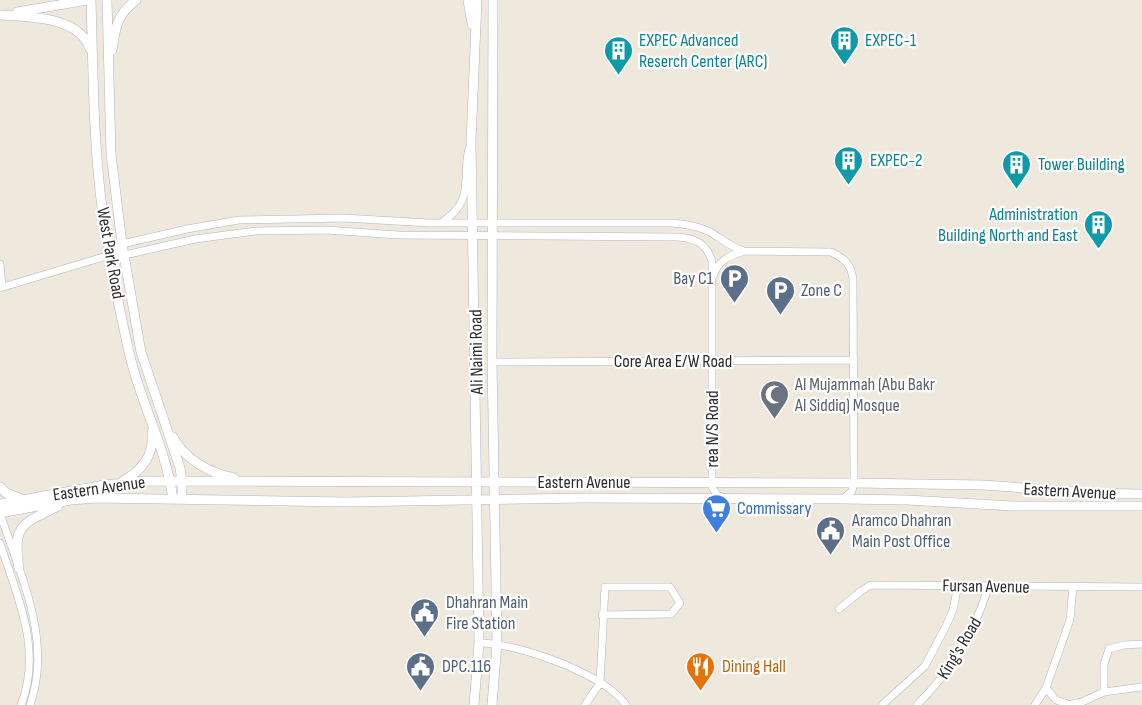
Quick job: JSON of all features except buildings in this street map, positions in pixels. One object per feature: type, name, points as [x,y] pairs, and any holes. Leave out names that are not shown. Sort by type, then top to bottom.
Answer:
[{"type":"main road","points":[[0,15],[90,0]]},
{"type":"main road","name":"West Park Road","points":[[90,0],[97,158],[102,209],[110,255],[129,352],[177,499]]},
{"type":"main road","name":"West Park Road","points":[[107,0],[113,179],[122,244],[141,352],[182,481],[177,499]]},
{"type":"main road","points":[[108,70],[116,23],[121,14],[136,0]]},
{"type":"main road","points":[[468,0],[476,52]]},
{"type":"main road","name":"Ali Naimi Road","points":[[474,705],[479,643],[471,141],[477,0]]},
{"type":"main road","name":"Ali Naimi Road","points":[[492,705],[497,643],[492,362],[494,1]]},
{"type":"main road","points":[[0,15],[54,20],[84,38],[93,59]]},
{"type":"main road","points":[[164,419],[177,445],[194,461],[230,477],[255,482]]},
{"type":"main road","points":[[119,483],[141,469],[150,453],[153,441],[151,421]]},
{"type":"main road","name":"Eastern Avenue","points":[[0,504],[119,483],[170,481],[854,483],[984,485],[1089,494],[1142,494]]},
{"type":"main road","name":"Eastern Avenue","points":[[0,487],[11,496],[28,498]]},
{"type":"main road","name":"Eastern Avenue","points":[[0,513],[71,500],[97,498],[339,502],[724,498],[907,500],[1013,506],[1142,506]]},
{"type":"main road","name":"Eastern Avenue","points":[[18,568],[16,549],[19,530],[30,520],[71,500]]},
{"type":"street","points":[[441,223],[458,208],[465,193],[465,161],[471,141]]},
{"type":"street","points":[[0,264],[1,288],[110,255],[122,244],[188,229],[239,220],[344,218],[441,223],[686,224],[711,233],[733,248],[744,251],[831,252],[844,259],[851,270],[853,279],[854,483],[852,491],[843,499]]},
{"type":"street","name":"rea N/S Road","points":[[110,255],[125,255],[195,239],[256,231],[327,230],[398,235],[694,239],[709,252],[712,261],[712,483],[714,492],[724,498]]},
{"type":"street","points":[[711,282],[725,258],[744,251]]},
{"type":"street","name":"Core Area E/W Road","points":[[492,362],[854,360]]},
{"type":"street","points":[[0,513],[38,639],[38,672],[30,705]]},
{"type":"street","points":[[0,543],[30,638],[30,671],[21,705]]},
{"type":"street","name":"Fursan Avenue","points":[[839,609],[871,585],[1142,587]]},
{"type":"street","name":"King's Road","points":[[882,705],[925,666],[953,610],[958,585]]},
{"type":"street","name":"King's Road","points":[[917,705],[942,680],[961,652],[980,616],[989,585]]},
{"type":"street","points":[[1035,705],[1046,688],[1070,620],[1073,586]]},
{"type":"street","points":[[585,705],[600,683],[602,615],[605,587],[670,587],[680,603],[671,614],[602,615]]},
{"type":"street","points":[[479,643],[497,643],[591,676],[621,697],[626,705]]},
{"type":"street","points":[[1104,692],[1104,664],[1109,649],[1142,644]]},
{"type":"street","points":[[1046,688],[1056,700],[1067,705],[1082,702],[1104,692],[1142,687]]},
{"type":"place","name":"EXPEC-1","points":[[844,66]]},
{"type":"place","name":"EXPEC Advanced Reserch Center (ARC)","points":[[618,76]]},
{"type":"place","name":"EXPEC-2","points":[[849,186]]},
{"type":"place","name":"Tower Building","points":[[1017,190]]},
{"type":"place","name":"Administration Building North and East","points":[[1099,250]]},
{"type":"place","name":"Bay C1","points":[[734,304]]},
{"type":"place","name":"Zone C","points":[[780,316]]},
{"type":"place","name":"Al Mujammah (Abu Bakr Al Siddiq) Mosque","points":[[774,420]]},
{"type":"place","name":"Commissary","points":[[716,534]]},
{"type":"place","name":"Aramco Dhahran Main Post Office","points":[[831,556]]},
{"type":"place","name":"Dhahran Main Fire Station","points":[[425,638]]},
{"type":"place","name":"DPC.116","points":[[421,692]]},
{"type":"place","name":"Dining Hall","points":[[701,692]]}]
